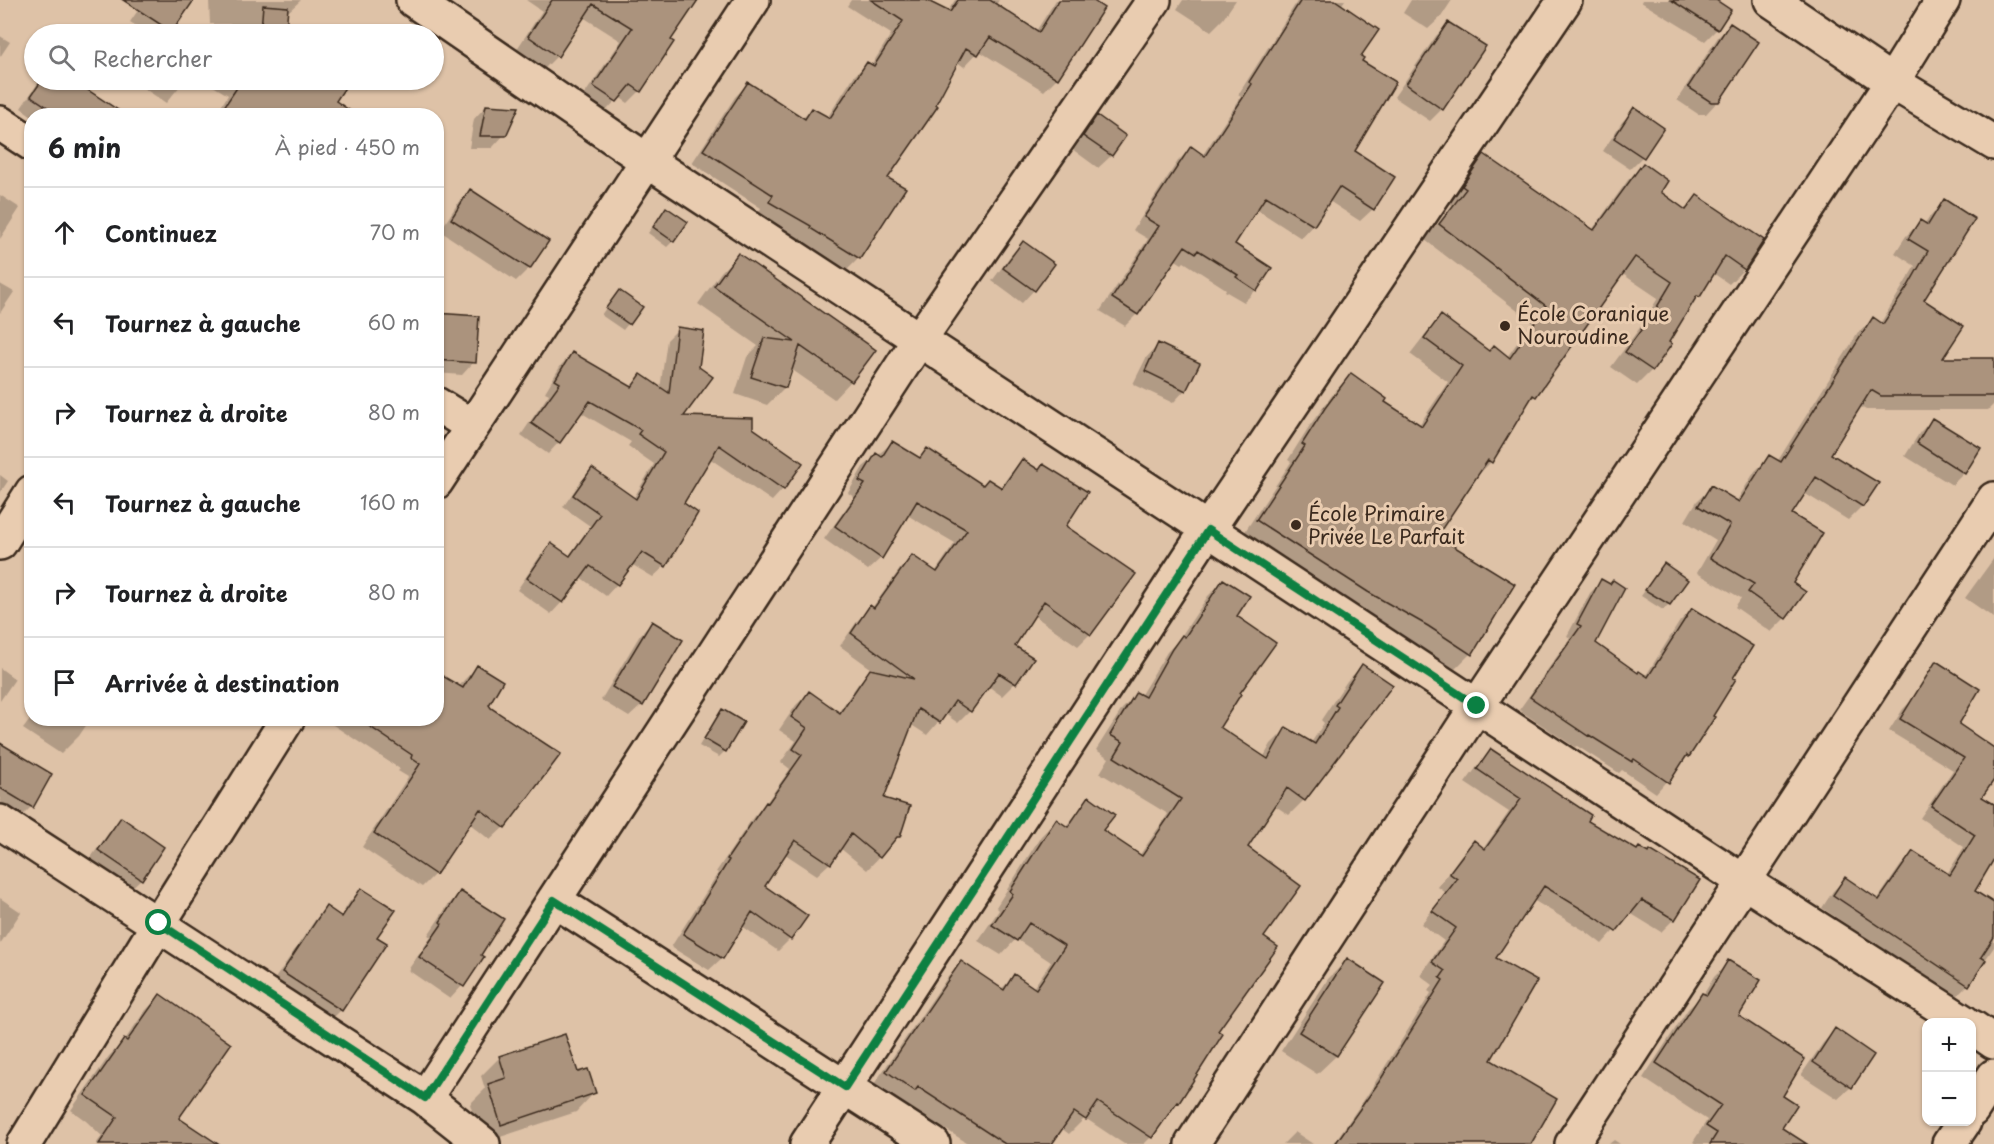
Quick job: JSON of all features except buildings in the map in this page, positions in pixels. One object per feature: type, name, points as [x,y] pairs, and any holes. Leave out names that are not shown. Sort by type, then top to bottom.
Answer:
[{"type":"street","points":[[413,0],[646,160],[1743,881],[1956,1018]]},
{"type":"street","points":[[444,470],[753,0]]},
{"type":"street","points":[[425,1098],[919,340],[1154,0]]},
{"type":"street","points":[[807,1144],[1208,530],[1565,0]]},
{"type":"street","points":[[1771,0],[1892,82],[1994,143]]},
{"type":"street","points":[[1192,1144],[1477,706],[1892,82],[1942,0]]},
{"type":"street","points":[[0,123],[24,139]]},
{"type":"street","points":[[444,409],[472,426]]},
{"type":"street","points":[[1572,1144],[1994,499]]},
{"type":"street","points":[[0,543],[24,505]]},
{"type":"street","points":[[24,1144],[283,726]]},
{"type":"street","points":[[0,822],[159,923],[425,1098],[483,1144]]},
{"type":"street","points":[[554,900],[933,1144]]},
{"type":"street","points":[[1976,1030],[1994,1042]]},
{"type":"street","points":[[1976,1103],[1994,1076]]},
{"type":"street","points":[[1949,1144],[1961,1126]]},
{"type":"place","name":"École Coranique Nouroudine","points":[[1505,326]]},
{"type":"place","name":"École Primaire Privée Le Parfait","points":[[1296,525]]},
{"type":"route","points":[[159,923],[425,1098],[554,900],[845,1087],[1208,530],[1477,706]]}]
